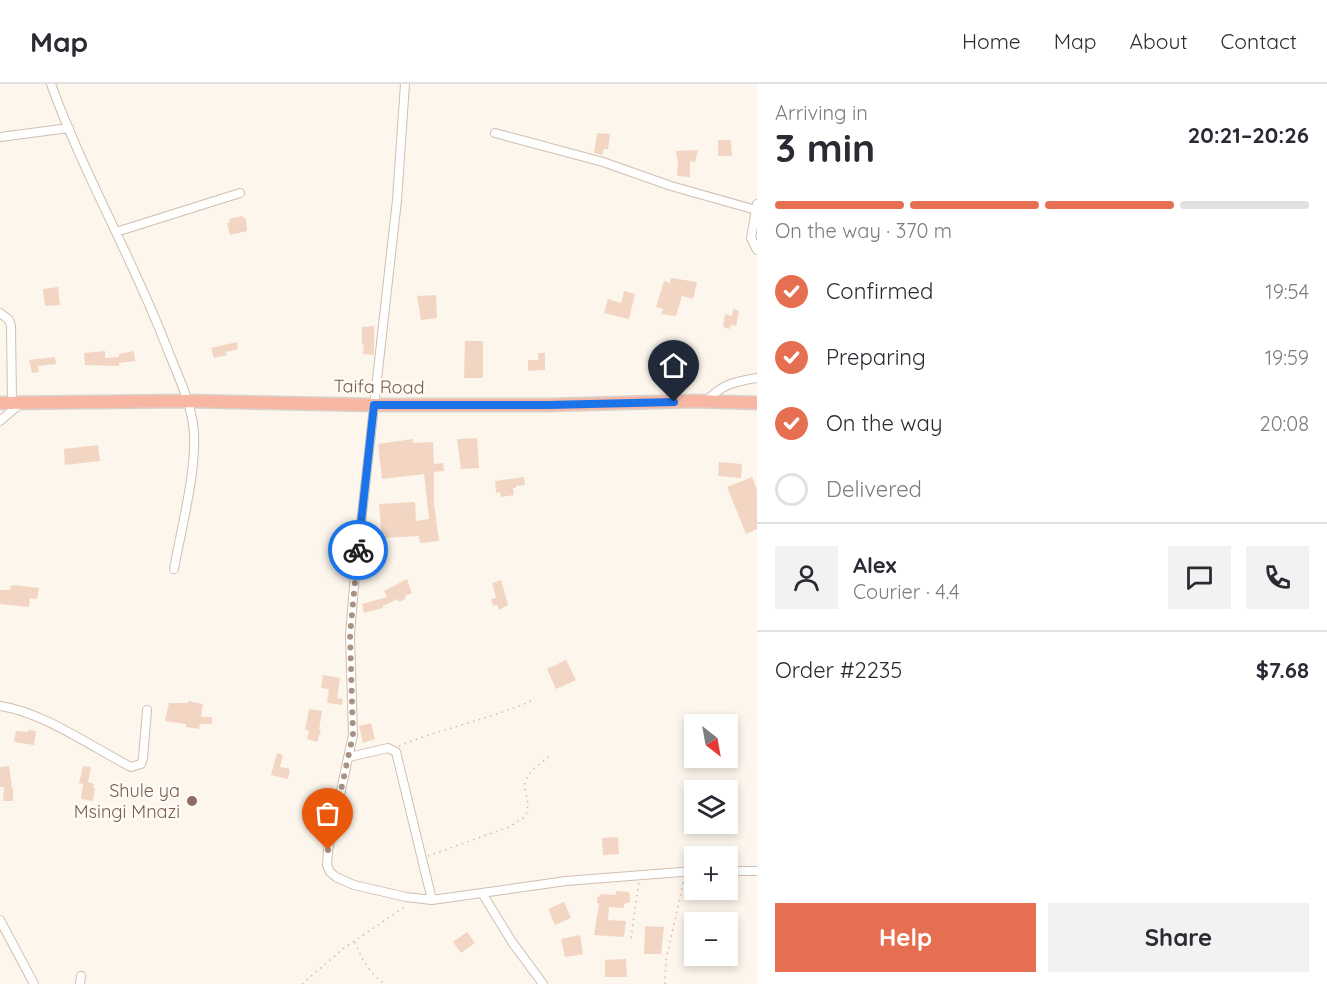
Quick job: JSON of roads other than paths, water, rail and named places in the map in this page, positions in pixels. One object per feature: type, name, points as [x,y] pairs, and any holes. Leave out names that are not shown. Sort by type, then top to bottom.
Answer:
[{"type":"highway","name":"Taifa Road","points":[[11,403],[187,400],[374,405],[548,405],[706,401],[757,403]]},
{"type":"street","points":[[51,84],[151,306],[187,400],[193,424],[195,447],[174,569]]},
{"type":"street","points":[[405,84],[397,200],[350,635],[353,735],[328,850],[327,865],[336,877],[354,885],[432,900],[566,881],[684,872]]},
{"type":"street","points":[[0,137],[69,128]]},
{"type":"street","points":[[495,133],[603,162],[670,186],[757,207],[752,238],[757,250]]},
{"type":"street","points":[[116,232],[240,193]]},
{"type":"street","points":[[0,313],[9,320],[11,326],[11,403],[0,421]]},
{"type":"street","points":[[706,401],[726,384],[757,378]]},
{"type":"street","points":[[0,706],[36,716],[131,767],[141,764],[143,758],[147,710]]},
{"type":"street","points":[[349,757],[388,748],[393,749],[398,758],[432,900]]},
{"type":"street","points":[[738,871],[757,871]]},
{"type":"street","points":[[482,893],[512,942],[543,984]]},
{"type":"street","points":[[0,920],[34,984]]},
{"type":"place","name":"Shule ya Msingi Mnazi","points":[[192,801]]}]
